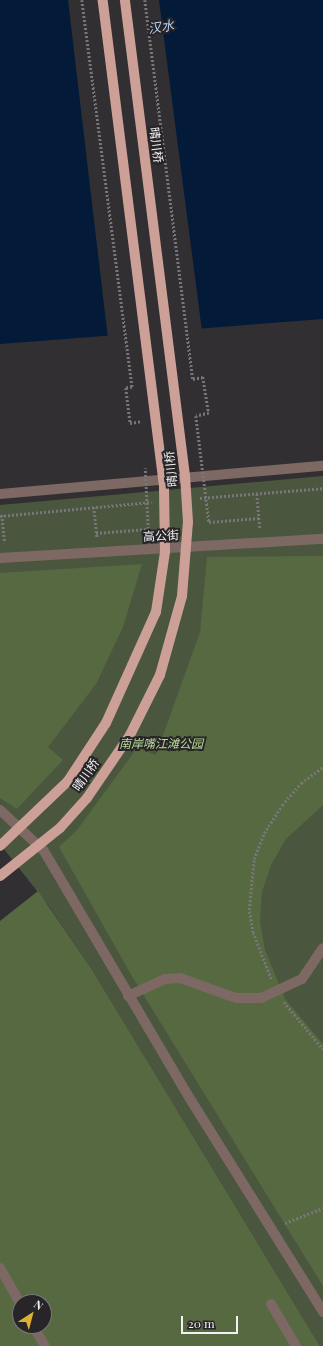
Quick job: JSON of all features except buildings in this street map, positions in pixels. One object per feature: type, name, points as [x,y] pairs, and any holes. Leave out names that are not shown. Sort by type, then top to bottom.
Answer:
[{"type":"main road","name":"晴川桥","points":[[0,846],[68,781],[106,723],[156,612],[165,552],[164,486],[103,0]]},
{"type":"main road","name":"晴川桥","points":[[0,876],[60,828],[87,798],[130,735],[160,675],[182,596],[188,522],[185,476],[125,0]]},
{"type":"street","points":[[0,494],[323,466]]},
{"type":"street","name":"高公街","points":[[3,554],[323,539]]},
{"type":"street","points":[[0,810],[44,851],[128,996],[271,1231],[323,1312]]},
{"type":"street","points":[[128,996],[165,979],[180,978],[243,999],[278,992],[302,979],[323,948]]},
{"type":"street","points":[[0,1268],[14,1294]]},
{"type":"street","points":[[271,1304],[296,1346]]},
{"type":"street","points":[[38,1334],[45,1346]]},
{"type":"path","points":[[82,0],[132,387],[126,388],[128,409],[130,423],[143,421],[143,428]]},
{"type":"path","name":"晴川桥","points":[[146,0],[194,379],[203,377],[209,414],[196,416],[209,522],[259,518],[257,494]]},
{"type":"path","points":[[94,507],[96,533],[148,529],[145,459]]},
{"type":"path","points":[[2,516],[3,554]]},
{"type":"path","points":[[323,768],[301,783],[272,818],[258,846],[250,878],[253,933],[278,992],[323,1049]]},
{"type":"path","points":[[271,1231],[323,1208]]},
{"type":"green space","name":"南岸嘴江滩公园","points":[[323,476],[323,1346],[320,1346],[91,968],[48,905],[0,844],[0,505]]},
{"type":"green space","points":[[323,556],[323,805],[286,839],[271,865],[262,892],[260,922],[265,950],[285,999],[323,1044],[323,1286],[133,978],[59,847],[77,830],[137,748],[156,755],[200,632],[207,557]]},
{"type":"green space","points":[[142,564],[123,627],[96,684],[48,747],[63,760],[17,809],[0,798],[0,573]]},
{"type":"green space","points":[[38,891],[91,968],[320,1346],[0,1346],[0,921]]},
{"type":"water","name":"汉水","points":[[0,0],[323,0],[323,319],[0,344]]},
{"type":"pier","points":[[68,0],[159,0],[202,331],[108,339]]}]
